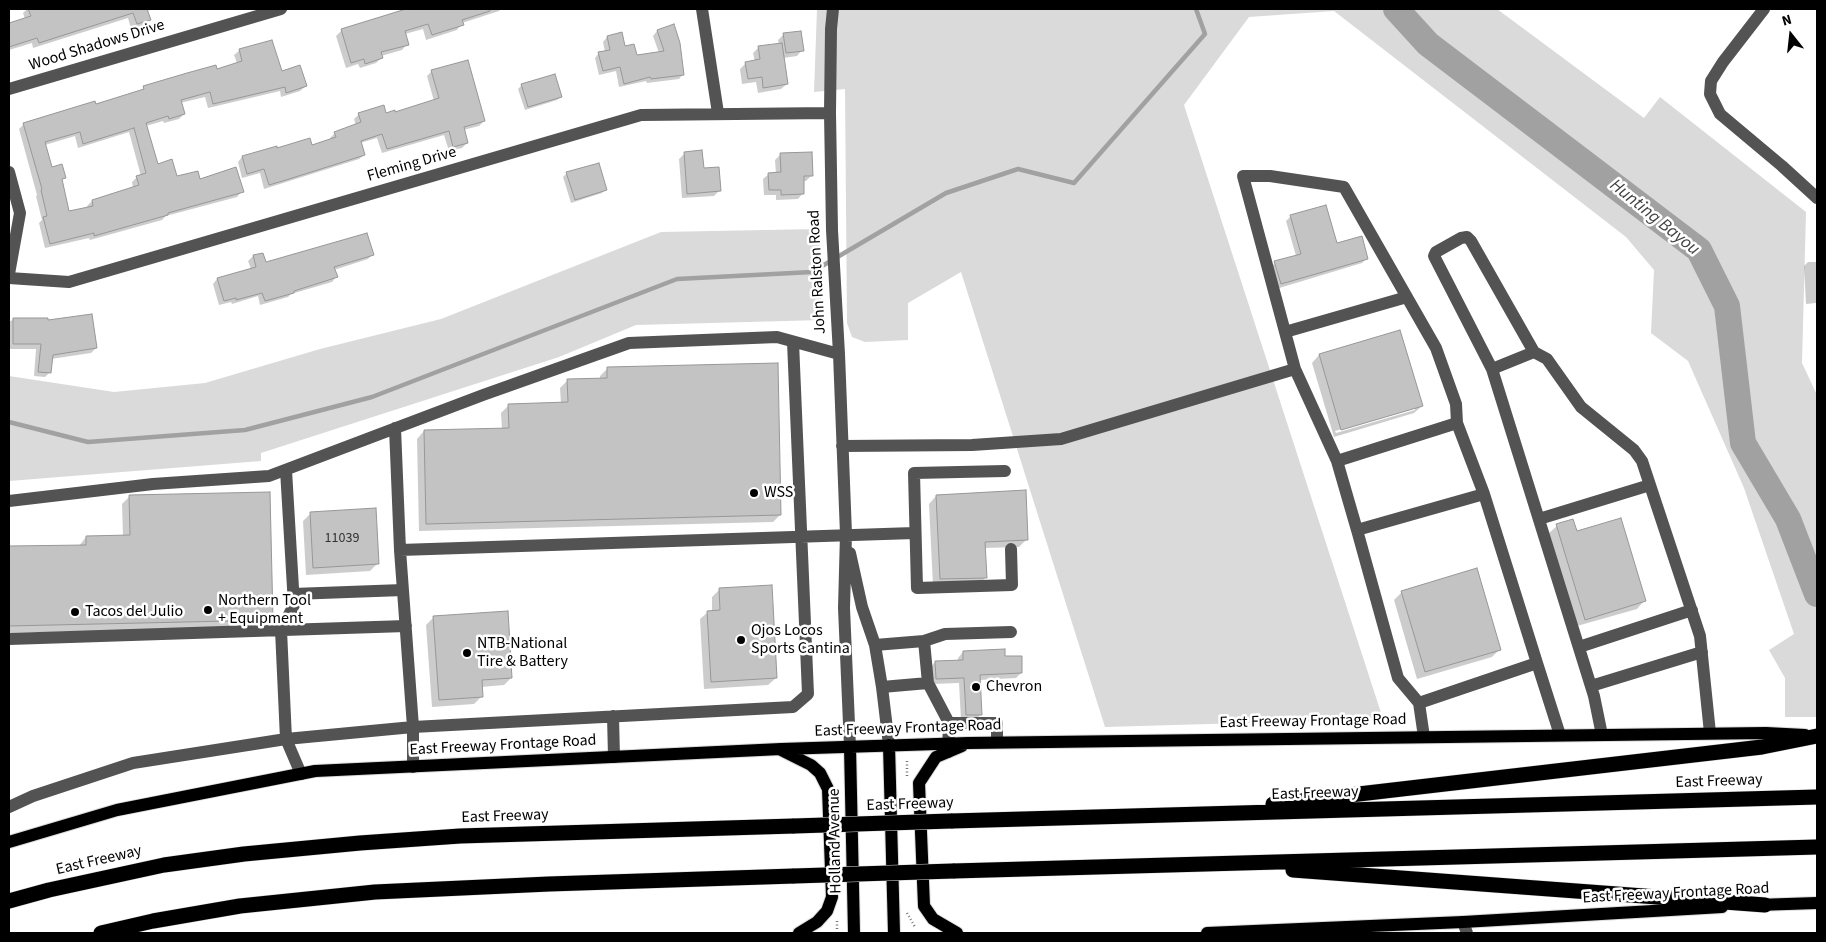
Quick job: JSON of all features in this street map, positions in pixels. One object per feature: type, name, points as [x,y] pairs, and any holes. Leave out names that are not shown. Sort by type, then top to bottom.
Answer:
[{"type":"highway","points":[[1172,816],[1762,747],[1817,736]]},
{"type":"highway","name":"East Freeway","points":[[9,902],[49,890],[164,865],[244,854],[460,836],[1817,797]]},
{"type":"highway","points":[[100,933],[153,921],[240,906],[375,892],[511,885],[953,870],[1817,847]]},
{"type":"highway","points":[[1211,864],[1765,905]]},
{"type":"main road","name":"East Freeway Frontage Road","points":[[9,841],[117,810],[315,771],[889,745],[948,748],[968,742],[1710,733],[1766,733],[1817,736]]},
{"type":"main road","name":"John Ralston Road","points":[[889,745],[894,933]]},
{"type":"main road","name":"Holland Avenue","points":[[850,747],[854,933]]},
{"type":"main road","points":[[948,748],[936,757],[919,783],[924,906],[934,920],[957,933]]},
{"type":"main road","points":[[781,749],[811,765],[820,773],[828,789],[832,897],[827,911],[817,922],[799,933]]},
{"type":"main road","name":"East Freeway Frontage Road","points":[[1207,933],[1465,928],[1765,905],[1817,903]]},
{"type":"street","name":"Wood Shadows Drive","points":[[9,90],[281,9]]},
{"type":"street","points":[[702,9],[718,113]]},
{"type":"street","name":"John Ralston Road","points":[[833,9],[830,113],[832,230],[846,534],[844,608],[850,747]]},
{"type":"street","points":[[1764,9],[1722,62],[1711,81],[1710,94],[1720,114],[1817,198]]},
{"type":"street","name":"Fleming Drive","points":[[9,278],[69,282],[641,115],[830,113]]},
{"type":"street","points":[[9,172],[20,213],[9,274]]},
{"type":"street","points":[[1424,737],[1419,703],[1398,678],[1337,461],[1295,369],[1243,176],[1270,176],[1344,187],[1436,348],[1456,404],[1457,423],[1484,494],[1560,735]]},
{"type":"street","points":[[1602,735],[1591,686],[1492,368],[1434,256],[1436,252],[1461,238],[1467,237],[1471,241],[1534,352],[1547,359],[1581,407],[1634,450],[1642,461],[1700,636],[1710,733]]},
{"type":"street","points":[[1285,332],[1407,297]]},
{"type":"street","points":[[9,501],[152,484],[269,476],[629,343],[776,337],[839,354]]},
{"type":"street","points":[[9,807],[33,796],[134,764],[286,738],[413,727],[792,707],[808,694],[793,342]]},
{"type":"street","points":[[1492,368],[1534,352]]},
{"type":"street","points":[[842,446],[972,445],[1061,439],[1295,369]]},
{"type":"street","points":[[1337,461],[1457,423]]},
{"type":"street","points":[[395,428],[400,550],[413,727],[412,767]]},
{"type":"street","points":[[286,470],[294,605],[281,630],[286,738],[301,774]]},
{"type":"street","points":[[1005,471],[914,473],[914,532],[917,588],[1012,585],[1011,549]]},
{"type":"street","points":[[1539,520],[1650,485]]},
{"type":"street","points":[[1357,530],[1484,494]]},
{"type":"street","points":[[400,550],[914,532]]},
{"type":"street","name":"John Ralston Road","points":[[846,534],[862,606],[875,645],[889,745]]},
{"type":"street","points":[[293,594],[403,590]]},
{"type":"street","points":[[1579,647],[1692,610]]},
{"type":"street","points":[[9,639],[406,626]]},
{"type":"street","points":[[875,645],[924,641],[945,634],[1011,632]]},
{"type":"street","points":[[924,641],[928,683],[949,723],[948,748]]},
{"type":"street","points":[[1591,686],[1702,652]]},
{"type":"street","points":[[1419,703],[1537,663]]},
{"type":"street","points":[[882,687],[928,683]]},
{"type":"street","points":[[613,716],[614,757]]},
{"type":"street","points":[[949,723],[997,723],[997,742]]},
{"type":"shaded area","points":[[817,9],[1497,9],[1644,118],[1660,97],[1806,212],[1802,363],[1817,395],[1817,717],[1785,717],[1785,678],[1769,650],[1794,634],[1744,488],[1688,361],[1651,333],[1654,270],[1626,237],[1334,11],[1249,17],[1184,105],[1383,719],[1105,727],[961,272],[908,303],[908,340],[865,342],[852,337],[847,323],[845,89],[814,92]]},
{"type":"shaded area","points":[[819,229],[822,320],[636,325],[559,357],[261,453],[261,461],[9,481],[9,376],[114,392],[205,383],[320,349],[441,319],[661,232]]},
{"type":"building","points":[[28,9],[147,9],[151,20],[137,24],[133,13],[39,43],[37,38],[9,47],[9,23],[31,16]]},
{"type":"building","points":[[406,9],[489,9],[490,11],[462,20],[464,25],[432,35],[428,24],[405,31],[409,45],[381,52],[383,58],[365,64],[364,59],[351,63],[341,29]]},
{"type":"building","points":[[674,24],[680,43],[684,75],[651,79],[650,77],[624,84],[620,67],[603,71],[598,52],[610,50],[607,36],[622,32],[625,46],[634,44],[637,55],[664,51],[657,30]]},
{"type":"building","points":[[801,31],[804,51],[786,53],[783,33]]},
{"type":"building","points":[[272,40],[282,71],[300,65],[307,86],[286,93],[285,87],[213,104],[210,92],[181,100],[185,114],[169,119],[168,116],[146,123],[158,164],[172,159],[177,176],[198,171],[200,179],[236,167],[244,192],[94,236],[94,233],[50,244],[43,217],[47,216],[42,189],[23,123],[95,101],[96,104],[144,89],[143,86],[187,73],[216,65],[217,69],[242,61],[239,49]],"holes":[[[134,128],[146,173],[136,176],[139,185],[92,200],[93,206],[69,211],[62,179],[66,178],[62,164],[52,167],[45,142],[80,132],[83,144]]]},
{"type":"building","points":[[782,43],[788,84],[763,88],[762,77],[748,79],[745,62],[760,59],[758,46]]},
{"type":"building","points":[[468,60],[485,121],[464,127],[468,143],[453,147],[449,131],[387,149],[382,134],[361,141],[365,155],[286,180],[269,185],[264,169],[247,174],[242,156],[310,138],[312,145],[336,137],[334,132],[361,122],[358,113],[384,105],[386,113],[395,110],[395,112],[439,98],[431,70]]},
{"type":"building","points":[[555,74],[562,97],[528,107],[521,84]]},
{"type":"building","points":[[702,150],[704,168],[719,167],[721,191],[687,194],[684,152]]},
{"type":"building","points":[[812,152],[813,176],[804,176],[804,194],[781,195],[781,190],[769,190],[768,173],[781,172],[780,153]]},
{"type":"building","points":[[599,163],[607,190],[575,200],[566,172]]},
{"type":"building","points":[[1326,205],[1337,243],[1362,236],[1368,259],[1281,284],[1274,261],[1301,254],[1290,215]]},
{"type":"building","points":[[367,233],[374,255],[334,267],[338,277],[265,301],[262,293],[224,301],[217,278],[256,267],[253,255],[263,253],[266,262]]},
{"type":"building","points":[[92,314],[97,348],[53,355],[51,373],[38,372],[41,344],[13,344],[13,318],[48,318],[48,320]]},
{"type":"building","points":[[1400,330],[1423,406],[1341,430],[1319,354]]},
{"type":"building","points":[[778,363],[781,515],[426,524],[424,430],[509,428],[508,404],[568,402],[567,379],[607,378],[607,367]]},
{"type":"building","points":[[1026,490],[1028,540],[985,542],[987,578],[940,579],[936,495]]},
{"type":"building","points":[[270,492],[273,620],[9,626],[9,546],[86,545],[86,536],[130,535],[129,495]]},
{"type":"building","points":[[376,508],[379,564],[313,568],[310,512]]},
{"type":"building","points":[[1621,518],[1646,601],[1585,620],[1556,524],[1573,519],[1577,531]]},
{"type":"building","points":[[1477,568],[1501,650],[1425,672],[1401,591]]},
{"type":"building","points":[[772,585],[777,678],[711,682],[707,611],[720,610],[719,588]]},
{"type":"building","points":[[508,611],[512,678],[482,680],[483,697],[439,700],[433,616]]},
{"type":"building","points":[[1005,649],[1005,656],[1022,656],[1022,673],[980,675],[982,715],[966,715],[964,678],[936,679],[935,661],[963,660],[963,651]]},
{"type":"waterway","points":[[9,422],[88,442],[245,430],[372,397],[677,279],[812,272],[946,193],[1018,169],[1074,183],[1205,34],[1196,9]]},
{"type":"waterway","name":"Hunting Bayou","points":[[1396,9],[1428,44],[1699,250],[1727,306],[1743,443],[1788,519],[1817,594]]},
{"type":"place","name":"WSS","points":[[754,493]]},
{"type":"place","name":"Northern Tool + Equipment","points":[[208,610]]},
{"type":"place","name":"Tacos del Julio","points":[[75,612]]},
{"type":"place","name":"Ojos Locos Sports Cantina","points":[[741,640]]},
{"type":"place","name":"NTB-National Tire & Battery","points":[[467,653]]},
{"type":"place","name":"Chevron","points":[[976,687]]}]
